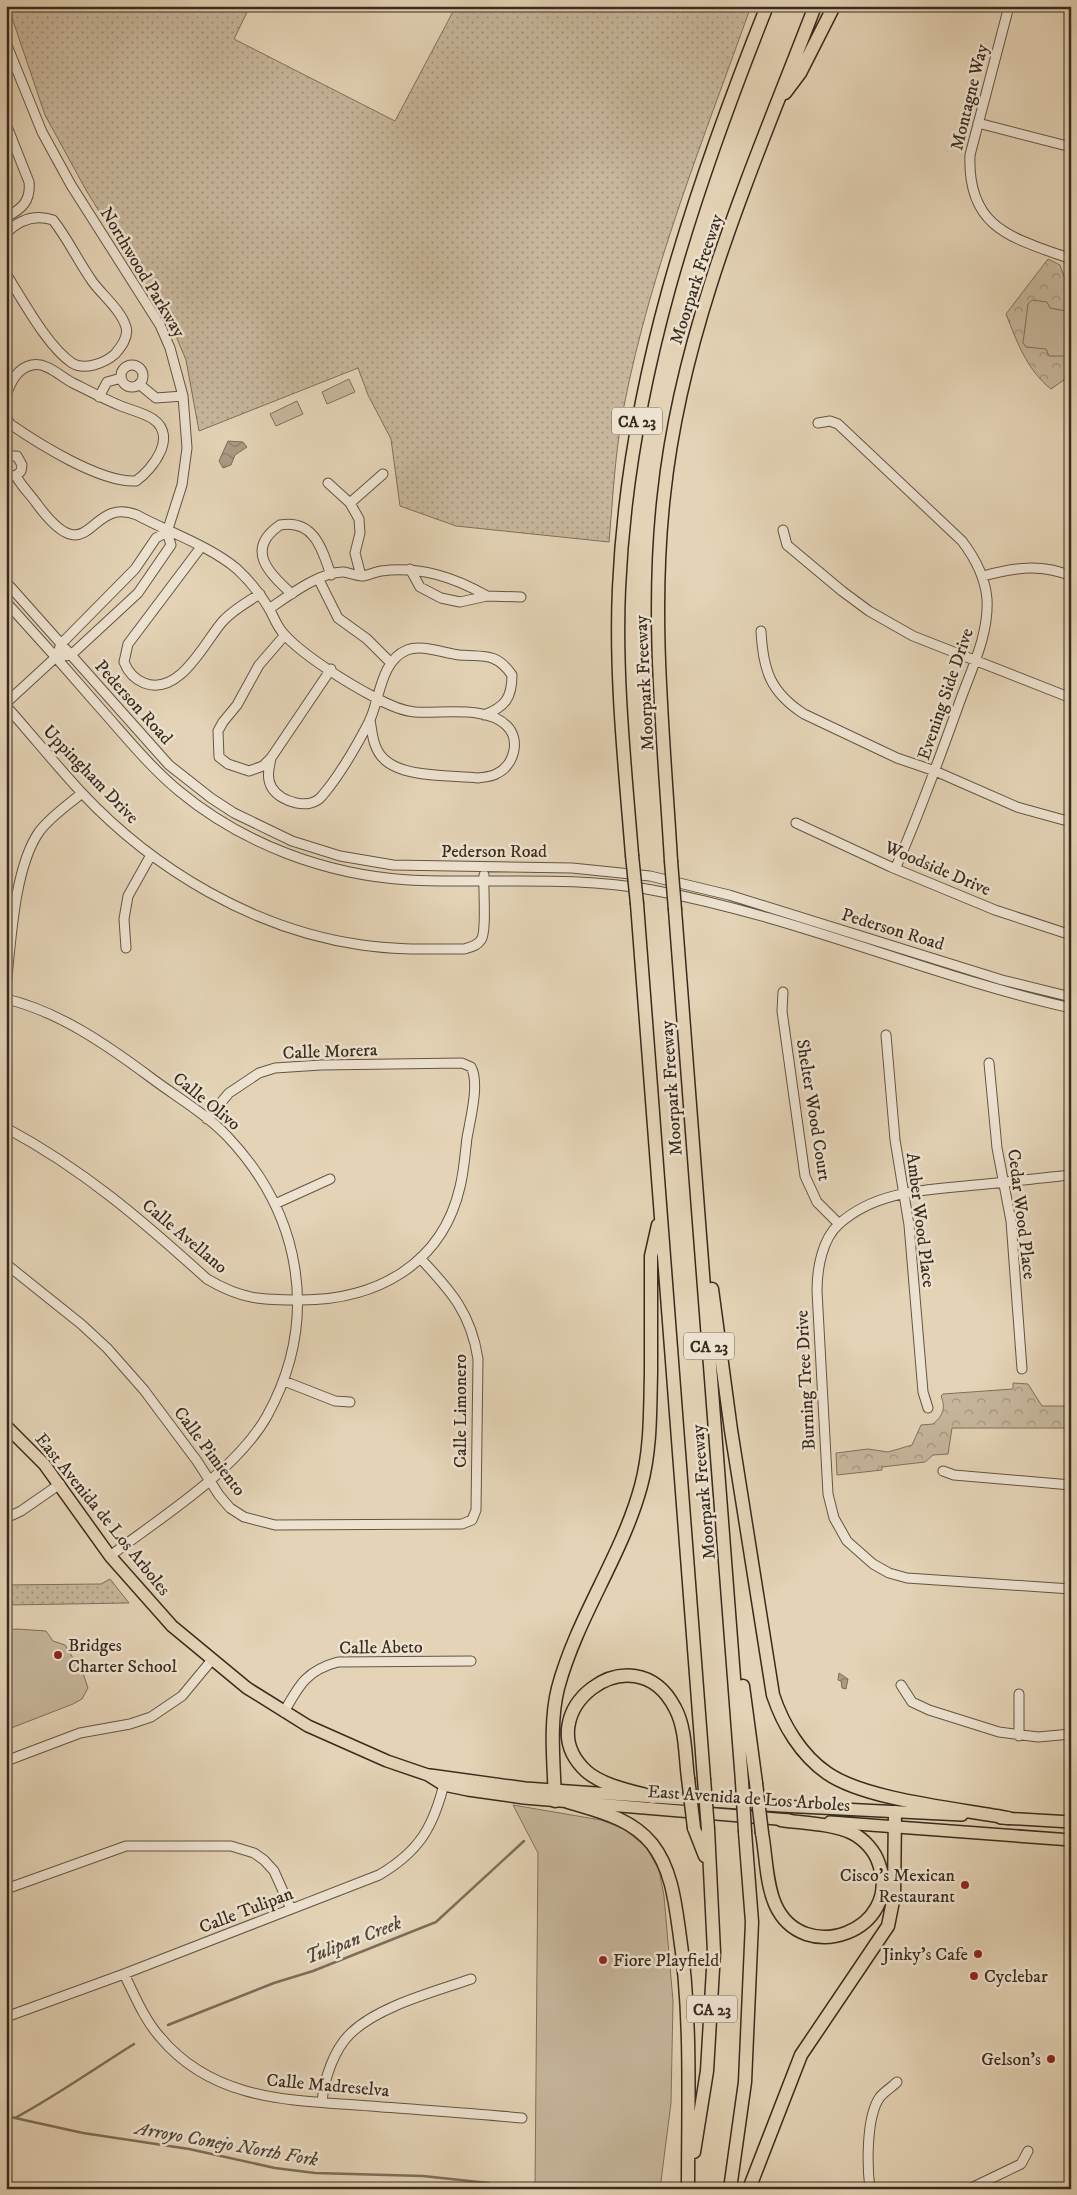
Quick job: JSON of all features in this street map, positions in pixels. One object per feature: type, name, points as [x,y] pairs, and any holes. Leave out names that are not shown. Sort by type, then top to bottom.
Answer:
[{"type":"highway","name":"Moorpark Freeway","points":[[688,2189],[707,2071],[714,1952],[708,1864],[708,1829],[632,854],[620,679],[619,589],[632,450],[650,358],[682,239],[702,178],[766,6]]},
{"type":"highway","name":"Moorpark Freeway","points":[[730,2189],[745,2082],[752,1922],[728,1581],[671,861],[657,639],[658,558],[672,433],[705,297],[815,6]]},
{"type":"highway","points":[[776,105],[800,73],[834,6]]},
{"type":"highway","points":[[694,1151],[733,1439],[772,1686],[778,1711],[797,1742],[813,1761],[828,1774],[882,1795],[1008,1818]]},
{"type":"highway","points":[[554,1796],[554,1722],[558,1689],[583,1623],[631,1521],[642,1484],[648,1451],[651,1256],[661,1208]]},
{"type":"highway","points":[[728,1581],[762,1833],[774,1901],[791,1924],[803,1933],[820,1937],[844,1935],[859,1927],[874,1912],[881,1897],[883,1878],[874,1854],[859,1837],[847,1831],[782,1820]]},
{"type":"highway","points":[[653,1797],[593,1776],[576,1758],[570,1736],[572,1715],[586,1692],[598,1683],[613,1677],[635,1677],[648,1681],[665,1692],[675,1707],[679,1720],[694,1828],[708,1864]]},
{"type":"highway","points":[[568,1802],[618,1817],[636,1829],[652,1843],[662,1860],[672,1888],[685,1969],[688,2050],[688,2189]]},
{"type":"highway","points":[[749,2189],[801,2055],[888,1926],[894,1896],[895,1812]]},
{"type":"main road","name":"East Avenida de Los Arboles","points":[[6,1426],[44,1464],[60,1484],[110,1556],[158,1611],[211,1661],[247,1688],[284,1712],[308,1726],[360,1750],[445,1780],[493,1784],[554,1796],[653,1797],[1071,1822]]},
{"type":"main road","name":"East Avenida de Los Arboles","points":[[554,1796],[568,1802],[782,1820],[895,1826],[1071,1840]]},
{"type":"street","name":"Montagne Way","points":[[1008,6],[970,155],[970,174],[974,194],[984,214],[996,228],[1012,238],[1071,259]]},
{"type":"street","name":"Northwood Parkway","points":[[6,43],[9,61],[33,113],[71,185],[160,325],[170,348],[183,396],[187,448],[182,486],[167,532],[171,545],[138,593],[71,655]]},
{"type":"street","points":[[978,123],[1071,147]]},
{"type":"street","points":[[6,124],[29,182],[30,191],[29,198],[22,207],[6,216]]},
{"type":"street","points":[[6,233],[27,219],[43,216],[53,220],[92,280],[121,317],[126,327],[127,335],[114,354],[95,365],[83,366],[73,364],[44,331],[6,274]]},
{"type":"street","points":[[114,354],[126,367]]},
{"type":"street","points":[[6,395],[17,374],[23,368],[34,364],[46,366],[99,397],[152,418],[161,429],[163,444],[158,459],[149,471],[136,481],[120,480],[60,455],[10,424],[6,417]]},
{"type":"street","points":[[135,366],[141,370],[143,377],[139,384],[133,387],[126,385],[121,378],[126,367],[135,366]]},
{"type":"street","points":[[99,397],[107,382],[121,378]]},
{"type":"street","points":[[139,384],[156,398],[183,396]]},
{"type":"street","name":"Evening Side Drive","points":[[818,423],[830,421],[838,424],[849,433],[962,541],[974,557],[982,576],[987,597],[987,617],[975,659],[935,771],[896,867]]},
{"type":"street","points":[[6,456],[13,455],[21,461],[21,471],[11,476],[46,516],[63,532],[79,534],[92,528],[112,512],[122,511],[137,515],[167,532],[221,557],[236,568],[260,594],[285,636],[302,651],[377,699],[414,712],[453,711],[484,715],[507,726],[512,733],[513,756],[505,768],[497,774],[478,778],[398,770],[382,758],[374,743],[370,719]]},
{"type":"street","points":[[350,504],[383,474]]},
{"type":"street","points":[[328,483],[350,504],[360,519],[360,533],[355,553],[361,576]]},
{"type":"street","points":[[292,594],[275,579],[263,559],[262,546],[266,536],[280,525],[300,525],[314,535],[331,574]]},
{"type":"street","points":[[783,530],[787,545],[869,611],[913,636],[1071,698]]},
{"type":"street","name":"Northwood Parkway","points":[[56,657],[61,644],[135,570],[156,538],[167,532]]},
{"type":"street","points":[[201,547],[128,644],[124,662],[134,677],[148,684],[156,685],[163,684],[179,675],[196,660],[225,619],[260,594]]},
{"type":"street","points":[[982,576],[1028,566],[1041,567],[1071,576]]},
{"type":"street","points":[[410,570],[420,587],[441,598],[460,602],[487,596],[521,597]]},
{"type":"street","points":[[269,609],[292,594],[331,574],[344,572],[361,576],[381,572],[410,570],[448,577],[487,596]]},
{"type":"street","points":[[319,580],[338,618],[367,639],[391,663]]},
{"type":"street","name":"Pederson Road","points":[[6,582],[169,765],[211,798],[256,825],[310,848],[368,862],[421,867],[596,869],[650,876],[729,895],[1002,980],[1071,997]]},
{"type":"street","name":"Pederson Road","points":[[6,602],[164,777],[204,809],[247,835],[289,854],[358,874],[410,880],[601,882],[708,901],[1004,992],[1071,1008]]},
{"type":"street","points":[[762,631],[763,658],[766,671],[775,688],[790,705],[804,714],[898,758],[935,771],[1017,806],[1071,822]]},
{"type":"street","points":[[285,636],[260,665],[237,705],[218,731],[219,756],[228,764],[249,771],[263,766],[271,758],[331,669]]},
{"type":"street","points":[[271,758],[269,778],[272,787],[280,797],[294,803],[310,803],[321,798],[360,740],[391,663],[398,655],[412,649],[486,656],[498,660],[512,675],[511,695],[498,709],[484,715]]},
{"type":"street","points":[[6,705],[56,657],[71,655]]},
{"type":"street","name":"Uppingham Drive","points":[[6,705],[82,793],[151,855],[194,883],[246,911],[318,936],[380,947],[464,949],[475,946],[482,939],[485,928],[484,867]]},
{"type":"street","points":[[6,987],[22,868],[29,848],[41,830],[82,793]]},
{"type":"street","name":"Woodside Drive","points":[[796,822],[995,910],[1071,935]]},
{"type":"street","points":[[126,948],[124,919],[128,896],[151,855]]},
{"type":"street","name":"Shelter Wood Court","points":[[783,992],[782,1011],[805,1176],[817,1202],[839,1224]]},
{"type":"street","name":"Calle Olivo","points":[[6,999],[44,1011],[84,1033],[137,1067],[227,1135],[250,1163],[275,1204],[293,1252],[298,1300],[295,1342],[284,1381],[267,1417],[251,1441],[209,1480],[110,1556]]},
{"type":"street","name":"Amber Wood Place","points":[[886,1035],[894,1140],[909,1225],[922,1392],[928,1408]]},
{"type":"street","name":"Calle Morera","points":[[207,1119],[229,1093],[259,1073],[275,1068],[314,1065],[462,1063],[471,1067]]},
{"type":"street","name":"Cedar Wood Place","points":[[989,1063],[997,1148],[1010,1221],[1022,1369]]},
{"type":"street","name":"Calle Avellano","points":[[6,1128],[38,1145],[112,1196],[207,1279],[235,1294],[251,1298],[298,1300],[350,1296],[373,1289],[392,1280],[420,1258],[443,1229],[460,1187],[474,1095],[475,1080],[471,1067]]},
{"type":"street","name":"Burning Tree Drive","points":[[1071,1175],[904,1193],[870,1204],[839,1224],[822,1254],[817,1273],[817,1291],[828,1494],[834,1518],[840,1531],[860,1554],[873,1564],[906,1578],[1071,1589]]},
{"type":"street","points":[[275,1204],[330,1179]]},
{"type":"street","name":"Calle Limonero","points":[[420,1258],[453,1294],[467,1317],[475,1338],[478,1359],[477,1500],[475,1516],[472,1520]]},
{"type":"street","name":"Calle Pimiento","points":[[6,1264],[82,1324],[113,1354],[149,1397],[230,1508],[244,1518],[275,1525],[454,1525],[472,1520]]},
{"type":"street","points":[[284,1381],[291,1386],[335,1401],[350,1402]]},
{"type":"street","points":[[943,1472],[954,1475],[1071,1485]]},
{"type":"street","points":[[6,1518],[21,1511],[60,1484]]},
{"type":"street","points":[[6,1761],[80,1734],[130,1724],[152,1717],[182,1696],[211,1661]]},
{"type":"street","name":"Calle Abeto","points":[[284,1712],[298,1687],[308,1675],[332,1664],[471,1661]]},
{"type":"street","points":[[900,1685],[912,1702],[929,1710],[999,1732],[1018,1736],[1038,1737],[1071,1734]]},
{"type":"street","points":[[1018,1736],[1019,1694]]},
{"type":"street","name":"Calle Tulipan","points":[[6,2017],[124,1974],[379,1876],[400,1863],[413,1850],[432,1824],[445,1780]]},
{"type":"street","points":[[6,1889],[126,1846],[231,1846],[242,1848],[264,1860],[274,1871],[291,1909]]},
{"type":"street","name":"Calle Madreselva","points":[[124,1974],[145,2015],[160,2038],[209,2077],[236,2089],[260,2096],[287,2100],[522,2118]]},
{"type":"street","points":[[322,2102],[323,2088],[339,2048],[352,2032],[374,2017],[402,2004],[470,1979]]},
{"type":"street","points":[[870,2189],[867,2149],[872,2122],[879,2098],[897,2082]]},
{"type":"street","points":[[969,2189],[1020,2164],[1028,2151]]},
{"type":"green space","points":[[8,6],[250,6],[234,39],[395,121],[456,6],[751,6],[680,204],[635,355],[618,440],[609,542],[456,526],[400,506],[391,439],[368,395],[358,368],[199,431],[186,360],[176,336],[86,190],[45,115]]},
{"type":"green space","points":[[1048,259],[1060,265],[1067,285],[1071,288],[1071,375],[1051,389],[1029,364],[1006,314]]},
{"type":"green space","points":[[1032,300],[1047,302],[1050,308],[1071,312],[1069,356],[1049,356],[1046,349],[1026,347],[1023,343],[1028,304]]},
{"type":"green space","points":[[349,379],[355,392],[327,404],[322,392]]},
{"type":"green space","points":[[297,401],[303,414],[276,426],[270,414]]},
{"type":"green space","points":[[1013,1383],[1028,1384],[1042,1406],[1071,1406],[1071,1428],[952,1428],[948,1454],[933,1455],[925,1462],[882,1467],[882,1470],[837,1475],[836,1453],[868,1449],[888,1452],[912,1445],[921,1425],[933,1424],[941,1415],[943,1404],[941,1396],[943,1394],[1013,1389]]},
{"type":"green space","points":[[110,1579],[129,1603],[6,1605],[6,1585],[101,1584]]},
{"type":"green space","points":[[6,1630],[46,1631],[53,1641],[65,1645],[84,1676],[88,1688],[82,1699],[73,1704],[6,1730]]},
{"type":"green space","name":"Fiore Playfield","points":[[513,1805],[601,1820],[624,1829],[646,1847],[659,1870],[664,1896],[673,2001],[671,2103],[660,2189],[535,2189],[538,1853]]},
{"type":"water","points":[[228,441],[243,442],[247,447],[235,455],[231,465],[223,468],[219,461]]},
{"type":"water","points":[[839,1673],[848,1679],[846,1689],[842,1688],[841,1681],[838,1680]]},
{"type":"waterway","name":"Tulipan Creek","points":[[168,2025],[274,1983],[313,1971],[436,1922],[524,1841]]},
{"type":"waterway","name":"Tulipan Creek","points":[[15,2118],[60,2092],[134,2044]]},
{"type":"waterway","name":"Arroyo Conejo North Fork","points":[[6,2116],[83,2133],[189,2149],[275,2168],[315,2173],[423,2176],[488,2183],[505,2189]]},
{"type":"place","name":"Bridges Charter School","points":[[58,1655]]},
{"type":"place","name":"Cisco's Mexican Restaurant","points":[[965,1885]]},
{"type":"place","name":"Jinky's Cafe","points":[[978,1954]]},
{"type":"place","name":"Fiore Playfield","points":[[603,1960]]},
{"type":"place","name":"Cyclebar","points":[[974,1976]]},
{"type":"place","name":"Gelson's","points":[[1051,2059]]}]
